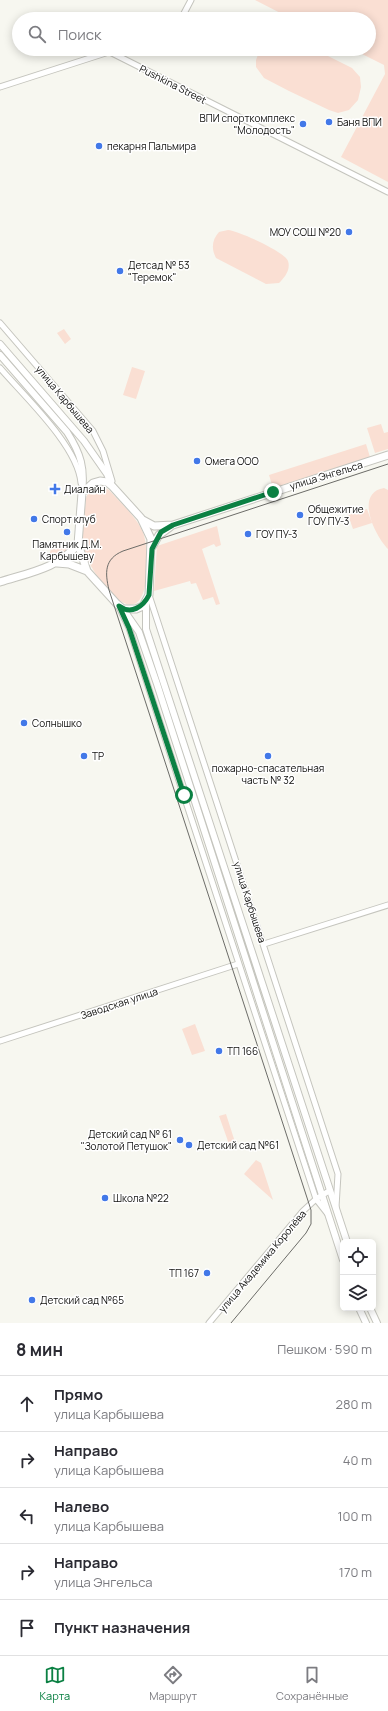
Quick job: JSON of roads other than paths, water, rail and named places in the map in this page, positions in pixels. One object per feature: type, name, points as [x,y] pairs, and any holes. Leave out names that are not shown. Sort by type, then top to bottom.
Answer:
[{"type":"main road","name":"улица Энгельса","points":[[152,549],[161,532],[173,525],[388,456]]},
{"type":"main road","points":[[82,493],[93,483],[100,481],[112,485]]},
{"type":"main road","name":"улица Карбышева","points":[[112,485],[141,518],[151,539],[152,549],[148,599]]},
{"type":"main road","name":"улица Карбышева","points":[[82,493],[78,544],[87,570],[121,607]]},
{"type":"main road","name":"улица Энгельса","points":[[141,518],[154,526],[173,525]]},
{"type":"main road","points":[[0,582],[56,563],[66,558],[78,544]]},
{"type":"main road","points":[[56,563],[69,564],[87,570]]},
{"type":"main road","points":[[121,607],[136,609],[148,599]]},
{"type":"street","points":[[185,12],[191,0]]},
{"type":"street","points":[[0,87],[93,56]]},
{"type":"street","name":"Pushkina Street","points":[[118,56],[388,192]]},
{"type":"street","name":"улица Карбышева","points":[[0,323],[93,431],[103,451],[112,485]]},
{"type":"street","name":"улица Карбышева","points":[[0,344],[84,441],[107,474],[112,485]]},
{"type":"street","name":"улица Карбышева","points":[[0,355],[67,432],[76,446],[84,477],[82,493]]},
{"type":"street","name":"улица Карбышева","points":[[0,368],[71,452],[80,478],[82,493]]},
{"type":"street","name":"улица Карбышева","points":[[148,599],[264,944],[338,1174],[336,1210]]},
{"type":"street","name":"улица Карбышева","points":[[148,599],[146,630],[346,1239]]},
{"type":"street","name":"улица Карбышева","points":[[121,607],[316,1199],[327,1213]]},
{"type":"street","name":"улица Карбышева","points":[[121,607],[139,632],[157,684],[340,1251]]},
{"type":"street","points":[[264,944],[388,905]]},
{"type":"street","name":"Заводская улица","points":[[0,1041],[238,964]]},
{"type":"street","name":"улица Академика Королёва","points":[[209,1323],[303,1211],[322,1194],[329,1191]]},
{"type":"street","points":[[360,1311],[366,1323]]},
{"type":"street","points":[[371,1311],[377,1323]]},
{"type":"tram line","points":[[231,1323],[306,1233],[311,1224],[311,1210],[109,590],[107,567],[112,558],[123,551],[388,464]]},
{"type":"place","name":"Баня ВПИ","points":[[329,122]]},
{"type":"place","name":"ВПИ спорткомплекс \"Молодость\"","points":[[303,124]]},
{"type":"place","name":"пекарня Пальмира","points":[[99,146]]},
{"type":"place","name":"МОУ СОШ №20","points":[[349,232]]},
{"type":"place","name":"Детсад № 53 \"Теремок\"","points":[[120,271]]},
{"type":"place","name":"Омега ООО","points":[[197,461]]},
{"type":"place","name":"Диалайн","points":[[55,489]]},
{"type":"place","name":"Общежитие ГОУ ПУ-3","points":[[300,515]]},
{"type":"place","name":"Спорт клуб","points":[[34,519]]},
{"type":"place","name":"Памятник Д.М. Карбышеву","points":[[67,532]]},
{"type":"place","name":"ГОУ ПУ-3","points":[[248,534]]},
{"type":"place","name":"Солнышко","points":[[24,723]]},
{"type":"place","name":"ТР","points":[[84,756]]},
{"type":"place","name":"пожарно-спасательная часть № 32","points":[[268,756]]},
{"type":"place","name":"ТП 166","points":[[219,1051]]},
{"type":"place","name":"Детский сад № 61 \"Золотой Петушок\"","points":[[180,1140]]},
{"type":"place","name":"Детский сад №61","points":[[189,1145]]},
{"type":"place","name":"Школа №22","points":[[105,1198]]},
{"type":"place","name":"ТП 167","points":[[207,1273]]},
{"type":"place","name":"Детский сад №65","points":[[32,1300]]}]
